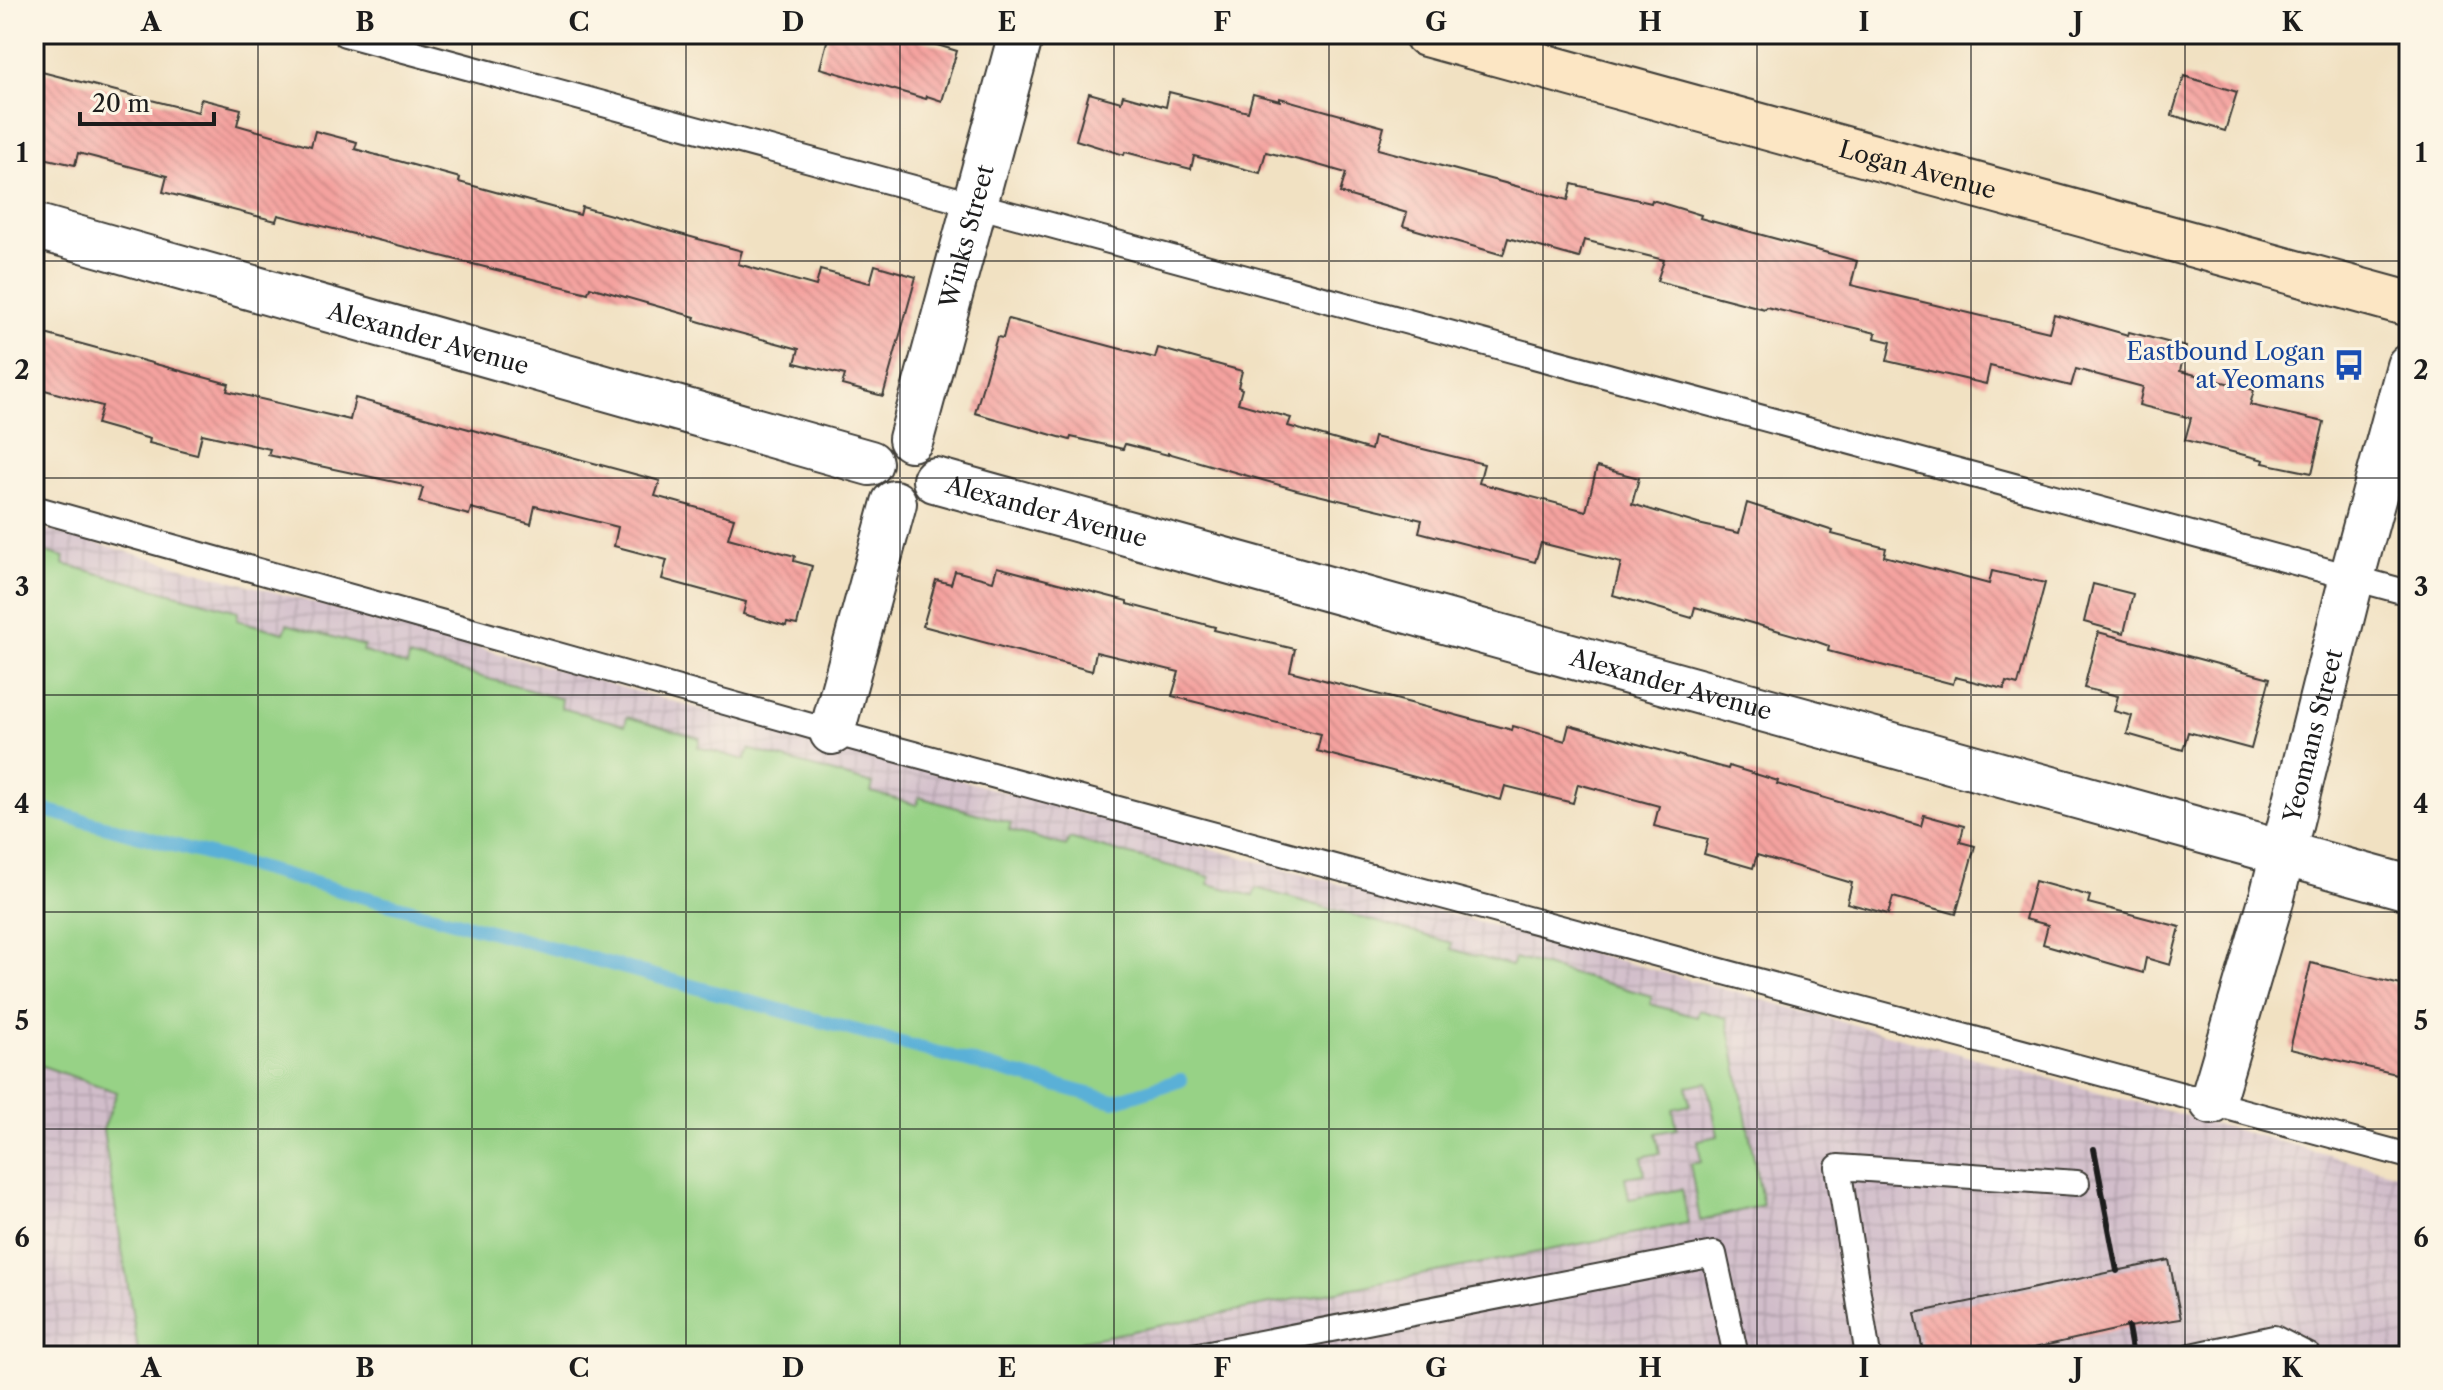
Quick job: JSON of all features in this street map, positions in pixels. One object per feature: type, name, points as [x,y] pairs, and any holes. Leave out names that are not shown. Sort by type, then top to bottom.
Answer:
[{"type":"main road","name":"Logan Avenue","points":[[1426,34],[2409,304]]},
{"type":"street","name":"Winks Street","points":[[911,439],[1021,34]]},
{"type":"street","name":"Alexander Avenue","points":[[34,226],[870,463]]},
{"type":"street","name":"Yeomans Street","points":[[2212,1102],[2284,854],[2352,577],[2409,366]]},
{"type":"street","points":[[911,439],[929,450],[934,459],[935,480],[923,498],[914,502],[894,503],[876,492],[871,483],[870,463],[874,453],[891,440],[911,439]]},
{"type":"street","name":"Alexander Avenue","points":[[935,480],[2409,888]]},
{"type":"street","points":[[832,732],[894,503]]},
{"type":"lane","points":[[345,34],[2409,593]]},
{"type":"lane","points":[[34,508],[832,732],[2409,1156]]},
{"type":"lane","points":[[1868,1356],[1838,1167],[2077,1183]]},
{"type":"lane","points":[[1194,1356],[1714,1254],[1736,1356]]},
{"type":"lane","points":[[2192,1356],[2274,1338],[2309,1356]]},
{"type":"shaded area","points":[[34,526],[2409,1177],[2409,1356],[34,1356]]},
{"type":"green space","points":[[34,549],[64,557],[63,564],[238,611],[237,620],[284,633],[287,624],[364,646],[362,651],[407,666],[409,657],[562,699],[561,708],[625,725],[627,717],[700,738],[698,747],[745,760],[749,749],[873,784],[871,792],[917,805],[919,797],[1011,823],[1009,830],[1066,846],[1069,838],[1210,877],[1209,884],[1253,896],[1256,888],[1452,943],[1451,949],[1511,966],[1515,958],[1652,996],[1650,1004],[1697,1017],[1699,1010],[1727,1018],[1763,1205],[1700,1221],[1690,1164],[1701,1162],[1698,1140],[1718,1136],[1707,1082],[1687,1086],[1690,1105],[1673,1109],[1677,1129],[1656,1133],[1660,1153],[1642,1157],[1645,1174],[1625,1177],[1629,1199],[1682,1189],[1688,1223],[1081,1341],[1082,1354],[1074,1356],[139,1356],[103,1130],[117,1092],[34,1063]]},
{"type":"building","points":[[829,34],[901,34],[957,51],[942,101],[820,68]]},
{"type":"building","points":[[34,70],[198,112],[201,99],[241,109],[237,125],[311,146],[315,131],[357,142],[355,149],[460,178],[459,182],[580,215],[582,207],[742,251],[738,264],[816,286],[820,270],[870,283],[875,265],[916,277],[883,396],[842,385],[845,375],[795,363],[799,349],[590,287],[588,293],[278,215],[276,221],[163,192],[167,176],[78,153],[75,165],[34,156]]},
{"type":"building","points":[[2184,76],[2237,92],[2225,131],[2172,115]]},
{"type":"building","points":[[1169,92],[1248,112],[1253,94],[1280,101],[1280,98],[1384,127],[1378,149],[1568,200],[1572,184],[1651,203],[1652,200],[1701,215],[1700,218],[1857,261],[1851,285],[2049,332],[2054,314],[2128,335],[2129,332],[2186,347],[2180,371],[2254,390],[2250,405],[2324,422],[2312,473],[2263,463],[2264,460],[2185,440],[2191,418],[2139,405],[2143,387],[2076,369],[2071,386],[1990,366],[1986,384],[1887,361],[1891,342],[1875,338],[1876,333],[1657,281],[1664,260],[1584,240],[1579,258],[1508,238],[1503,255],[1403,226],[1407,213],[1340,193],[1346,173],[1311,163],[1266,152],[1260,173],[1194,156],[1191,169],[1125,152],[1124,155],[1076,140],[1089,93],[1121,102],[1123,95],[1166,107]]},
{"type":"building","points":[[1008,319],[1155,358],[1158,348],[1242,371],[1238,403],[1291,418],[1288,426],[1371,450],[1374,437],[1484,464],[1479,483],[1586,511],[1597,467],[1639,478],[1632,504],[1698,524],[1739,533],[1747,503],[1833,531],[1832,534],[1886,548],[1884,556],[1989,584],[1992,571],[2045,583],[2018,685],[2006,682],[2004,689],[1955,677],[1953,684],[1828,651],[1829,646],[1815,641],[1695,607],[1692,618],[1613,595],[1621,563],[1541,543],[1535,562],[1419,532],[1422,520],[1297,490],[1168,453],[1125,444],[1123,449],[1071,437],[1070,440],[975,413],[997,337],[1003,338]]},
{"type":"building","points":[[34,331],[229,384],[227,391],[350,420],[355,398],[660,481],[655,496],[734,518],[728,538],[795,556],[794,561],[812,566],[797,625],[787,623],[786,626],[743,614],[746,602],[662,579],[667,560],[614,546],[618,527],[535,506],[531,524],[471,508],[469,515],[419,502],[423,488],[268,455],[270,449],[202,434],[197,455],[149,443],[150,439],[97,424],[102,406],[34,387]]},
{"type":"building","points":[[997,567],[1127,601],[1127,604],[1215,627],[1214,630],[1295,649],[1290,671],[1512,730],[1513,726],[1565,741],[1569,725],[1728,769],[1729,766],[1778,781],[1777,784],[1921,826],[1924,815],[1964,826],[1960,842],[1975,846],[1956,914],[1893,897],[1888,914],[1847,903],[1852,883],[1757,855],[1753,868],[1704,854],[1708,839],[1654,826],[1659,806],[1578,784],[1573,803],[1505,786],[1501,800],[1317,751],[1321,734],[1172,696],[1179,672],[1096,652],[1092,671],[923,626],[936,580],[951,584],[955,571],[993,581]]},
{"type":"building","points":[[2093,584],[2133,594],[2124,633],[2084,622]]},
{"type":"building","points":[[2098,632],[2270,678],[2251,749],[2188,732],[2183,750],[2127,734],[2132,716],[2114,711],[2118,696],[2084,688]]},
{"type":"building","points":[[2035,881],[2090,896],[2088,903],[2180,927],[2170,965],[2146,958],[2143,973],[2043,944],[2048,925],[2025,919]]},
{"type":"building","points":[[2311,963],[2409,987],[2409,1077],[2290,1049]]},
{"type":"building","points":[[2169,1260],[2181,1319],[2128,1327],[1998,1356],[1924,1356],[1915,1313]]},
{"type":"waterway","points":[[34,807],[1114,1101],[1181,1080]]},
{"type":"railway","points":[[2094,1149],[2117,1271]]},
{"type":"railway","points":[[2128,1327],[2133,1356]]},
{"type":"place","name":"Eastbound Logan at Yeomans","points":[[2349,365]]}]
